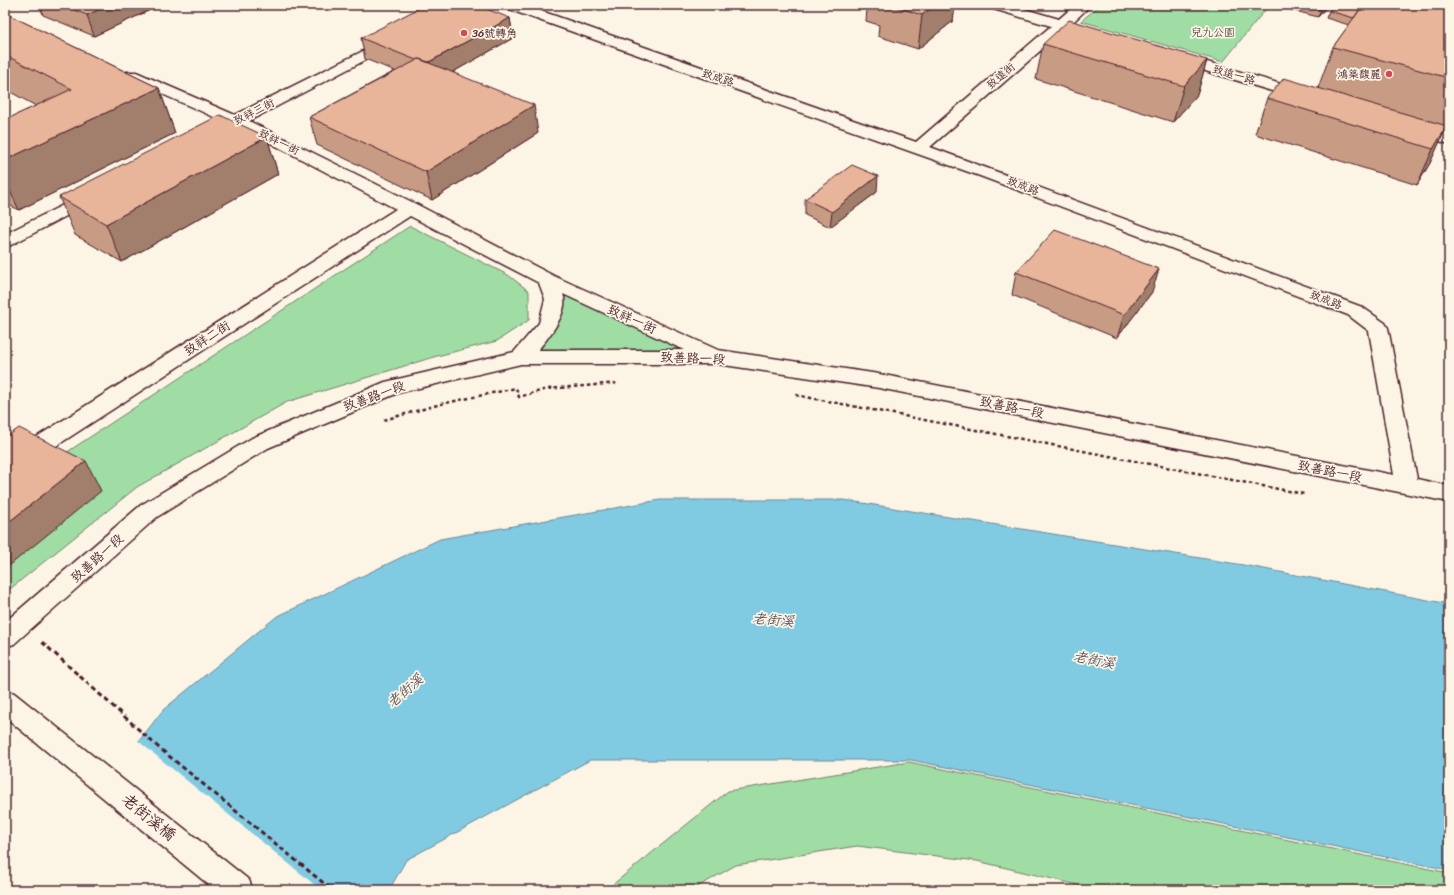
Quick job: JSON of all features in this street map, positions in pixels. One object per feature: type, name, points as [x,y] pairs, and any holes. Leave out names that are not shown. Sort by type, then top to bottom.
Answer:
[{"type":"street","name":"致成路","points":[[510,5],[986,172],[1355,311],[1378,328],[1407,486]]},
{"type":"street","points":[[995,5],[1107,38]]},
{"type":"street","name":"致遠街","points":[[919,148],[1084,5]]},
{"type":"street","name":"致祥三街","points":[[214,132],[404,34]]},
{"type":"street","name":"致遠一路","points":[[1160,53],[1320,100]]},
{"type":"street","name":"致祥一街","points":[[119,70],[265,134],[547,280],[717,357]]},
{"type":"street","points":[[1396,123],[1449,138]]},
{"type":"street","points":[[5,241],[103,190]]},
{"type":"street","name":"致祥二街","points":[[5,468],[410,208]]},
{"type":"street","points":[[520,357],[548,324],[554,300],[547,280]]},
{"type":"street","name":"致善路一段","points":[[5,637],[149,511],[260,443],[392,387],[520,357],[717,357],[879,380],[1449,494]]},
{"type":"street","name":"老街溪橋","points":[[5,701],[238,890]]},
{"type":"path","points":[[376,422],[441,404],[516,388],[519,397],[547,389],[625,383]]},
{"type":"path","points":[[788,394],[1304,494]]},
{"type":"path","points":[[44,636],[42,643],[158,747],[332,890]]},
{"type":"green space","name":"兒九公園","points":[[1100,5],[1269,5],[1223,62],[1081,21]]},
{"type":"green space","points":[[410,226],[508,275],[529,291],[529,320],[497,341],[437,356],[287,402],[137,487],[5,593],[5,493]]},
{"type":"green space","points":[[547,280],[717,357],[521,357],[548,324]]},
{"type":"green space","points":[[909,762],[1449,873],[1449,890],[1099,890],[977,861],[857,846],[736,865],[692,890],[606,890],[728,791]]},
{"type":"water","name":"老街溪","points":[[660,500],[844,500],[1243,565],[1449,604],[1449,870],[911,760],[590,760],[406,860],[389,890],[23,890],[163,710],[276,617],[440,539]]},
{"type":"pier","points":[[137,740],[321,890],[21,890]]},
{"type":"building","points":[[62,5],[109,5],[87,15]]},
{"type":"building","points":[[425,5],[476,5],[510,18],[429,62],[419,59],[416,60],[361,38]]},
{"type":"building","points":[[891,5],[935,5],[922,15]]},
{"type":"building","points":[[1303,5],[1325,5],[1321,10]]},
{"type":"building","points":[[1334,5],[1363,5],[1354,18],[1329,11]]},
{"type":"building","points":[[1363,5],[1433,5],[1449,9],[1449,78],[1333,47]]},
{"type":"building","points":[[5,13],[159,88],[5,160],[5,120],[72,89],[5,55]]},
{"type":"building","points":[[1069,20],[1207,60],[1184,86],[1043,44]]},
{"type":"building","points":[[419,59],[534,105],[426,172],[309,117]]},
{"type":"building","points":[[1284,78],[1447,126],[1433,149],[1267,98]]},
{"type":"building","points":[[220,115],[267,137],[106,224],[59,197]]},
{"type":"building","points":[[852,165],[878,176],[832,212],[805,199]]},
{"type":"building","points":[[1055,230],[1159,269],[1124,315],[1016,272]]},
{"type":"building","points":[[19,428],[86,461],[5,525],[5,438]]},
{"type":"place","name":"36號轉角","points":[[464,33]]},
{"type":"place","name":"鴻築馥麗","points":[[1389,74]]}]
